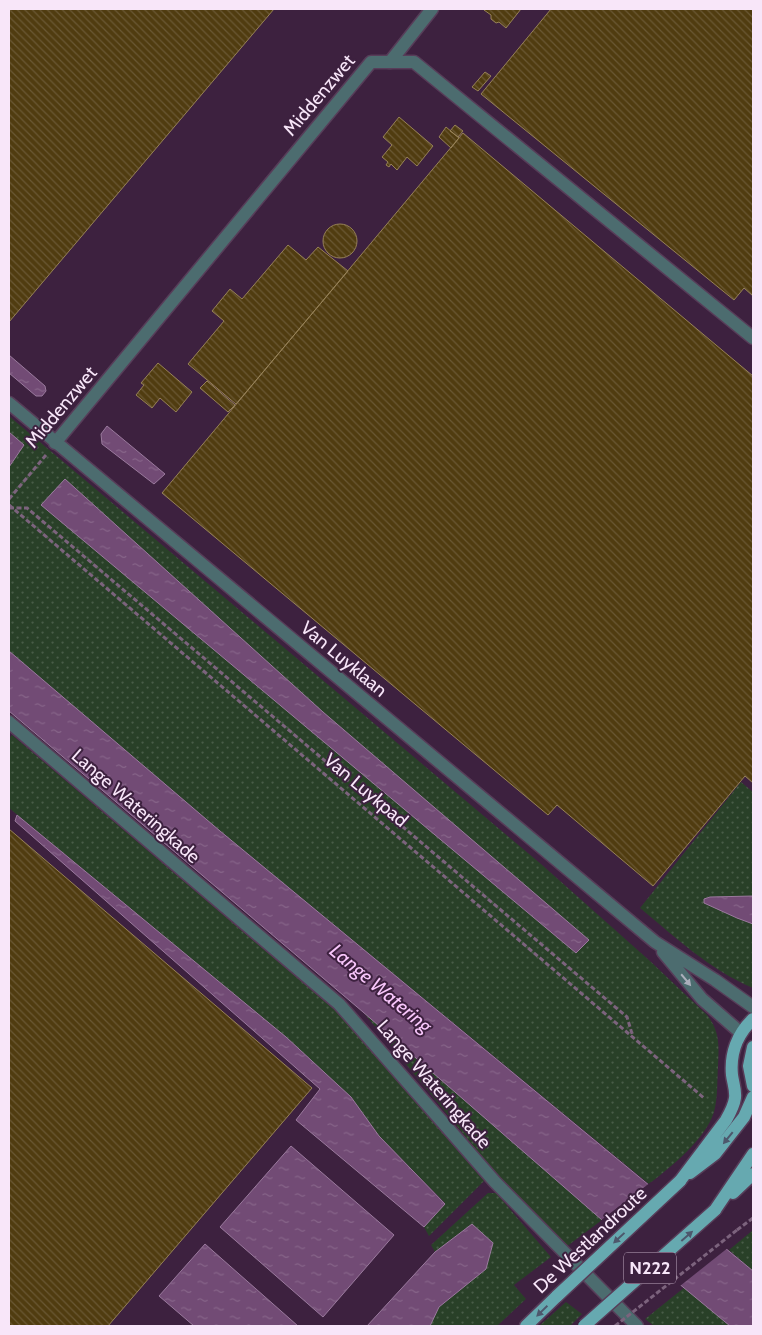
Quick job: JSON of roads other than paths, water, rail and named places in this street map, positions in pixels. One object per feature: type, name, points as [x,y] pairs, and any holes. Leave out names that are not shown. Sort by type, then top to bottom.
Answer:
[{"type":"main road","name":"N222","points":[[741,1033],[753,1019]]},
{"type":"main road","points":[[741,1033],[752,1048],[749,1066],[753,1086]]},
{"type":"main road","name":"De Westlandroute","points":[[680,1180],[726,1120],[735,1100],[736,1089],[732,1073],[732,1056],[741,1033]]},
{"type":"main road","name":"De Westlandroute","points":[[526,1326],[680,1180],[715,1154],[744,1117],[753,1097]]},
{"type":"main road","name":"N222","points":[[715,1210],[753,1154]]},
{"type":"main road","name":"N222","points":[[584,1326],[753,1174]]},
{"type":"street","points":[[390,62],[432,9]]},
{"type":"street","name":"Middenzwet","points":[[56,443],[371,62],[414,62],[753,338]]},
{"type":"street","name":"Van Luyklaan","points":[[9,403],[655,942],[753,1007]]},
{"type":"street","name":"Lange Wateringkade","points":[[9,722],[338,1004],[495,1182],[637,1326]]},
{"type":"street","name":"Van Luyklaan","points":[[655,942],[702,999],[741,1033]]},
{"type":"water","points":[[9,355],[45,386],[46,391],[42,396],[36,396],[9,373]]},
{"type":"water","points":[[107,426],[165,474],[154,484],[102,444],[101,434]]},
{"type":"water","points":[[9,432],[24,445],[9,467]]},
{"type":"water","points":[[65,479],[323,712],[589,940],[576,953],[41,505]]},
{"type":"water","name":"Lange Watering","points":[[9,651],[220,831],[753,1271],[753,1326],[730,1326],[602,1220],[363,1012],[9,711]]},
{"type":"water","points":[[17,815],[286,1037],[351,1097],[379,1136],[445,1204],[424,1227],[296,1120],[320,1089],[15,821]]},
{"type":"water","points":[[753,896],[753,924],[704,903],[704,899],[710,897]]},
{"type":"water","points":[[291,1146],[394,1235],[323,1317],[220,1227]]},
{"type":"water","points":[[472,1224],[493,1243],[486,1269],[439,1307],[430,1326],[367,1326],[435,1252]]},
{"type":"water","points":[[205,1244],[298,1326],[194,1326],[159,1296]]}]
